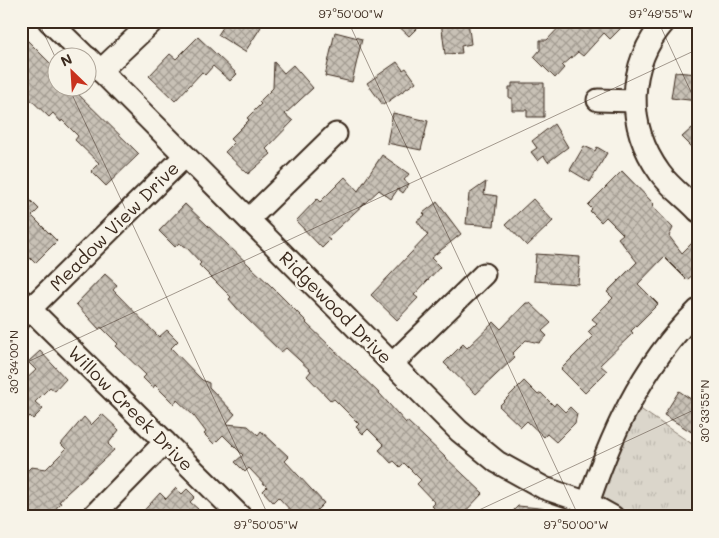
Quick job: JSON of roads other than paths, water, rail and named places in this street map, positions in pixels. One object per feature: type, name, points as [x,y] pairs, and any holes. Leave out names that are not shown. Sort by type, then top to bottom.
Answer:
[{"type":"street","name":"Ridgewood Drive","points":[[49,21],[77,48]]},
{"type":"street","points":[[98,58],[153,21]]},
{"type":"street","points":[[665,21],[642,58],[635,81],[634,101],[638,128],[647,152],[661,174],[698,211]]},
{"type":"street","name":"Ridgewood Drive","points":[[98,68],[459,431],[497,462],[586,510],[613,517]]},
{"type":"street","points":[[598,100],[634,101]]},
{"type":"street","points":[[249,219],[336,134]]},
{"type":"street","name":"Meadow View Drive","points":[[24,309],[185,156]]},
{"type":"street","points":[[392,364],[484,274]]},
{"type":"street","name":"Willow Creek Drive","points":[[24,309],[165,442],[241,517]]},
{"type":"street","points":[[586,510],[618,425],[639,385],[678,330],[698,310]]},
{"type":"street","points":[[92,517],[165,442]]}]
